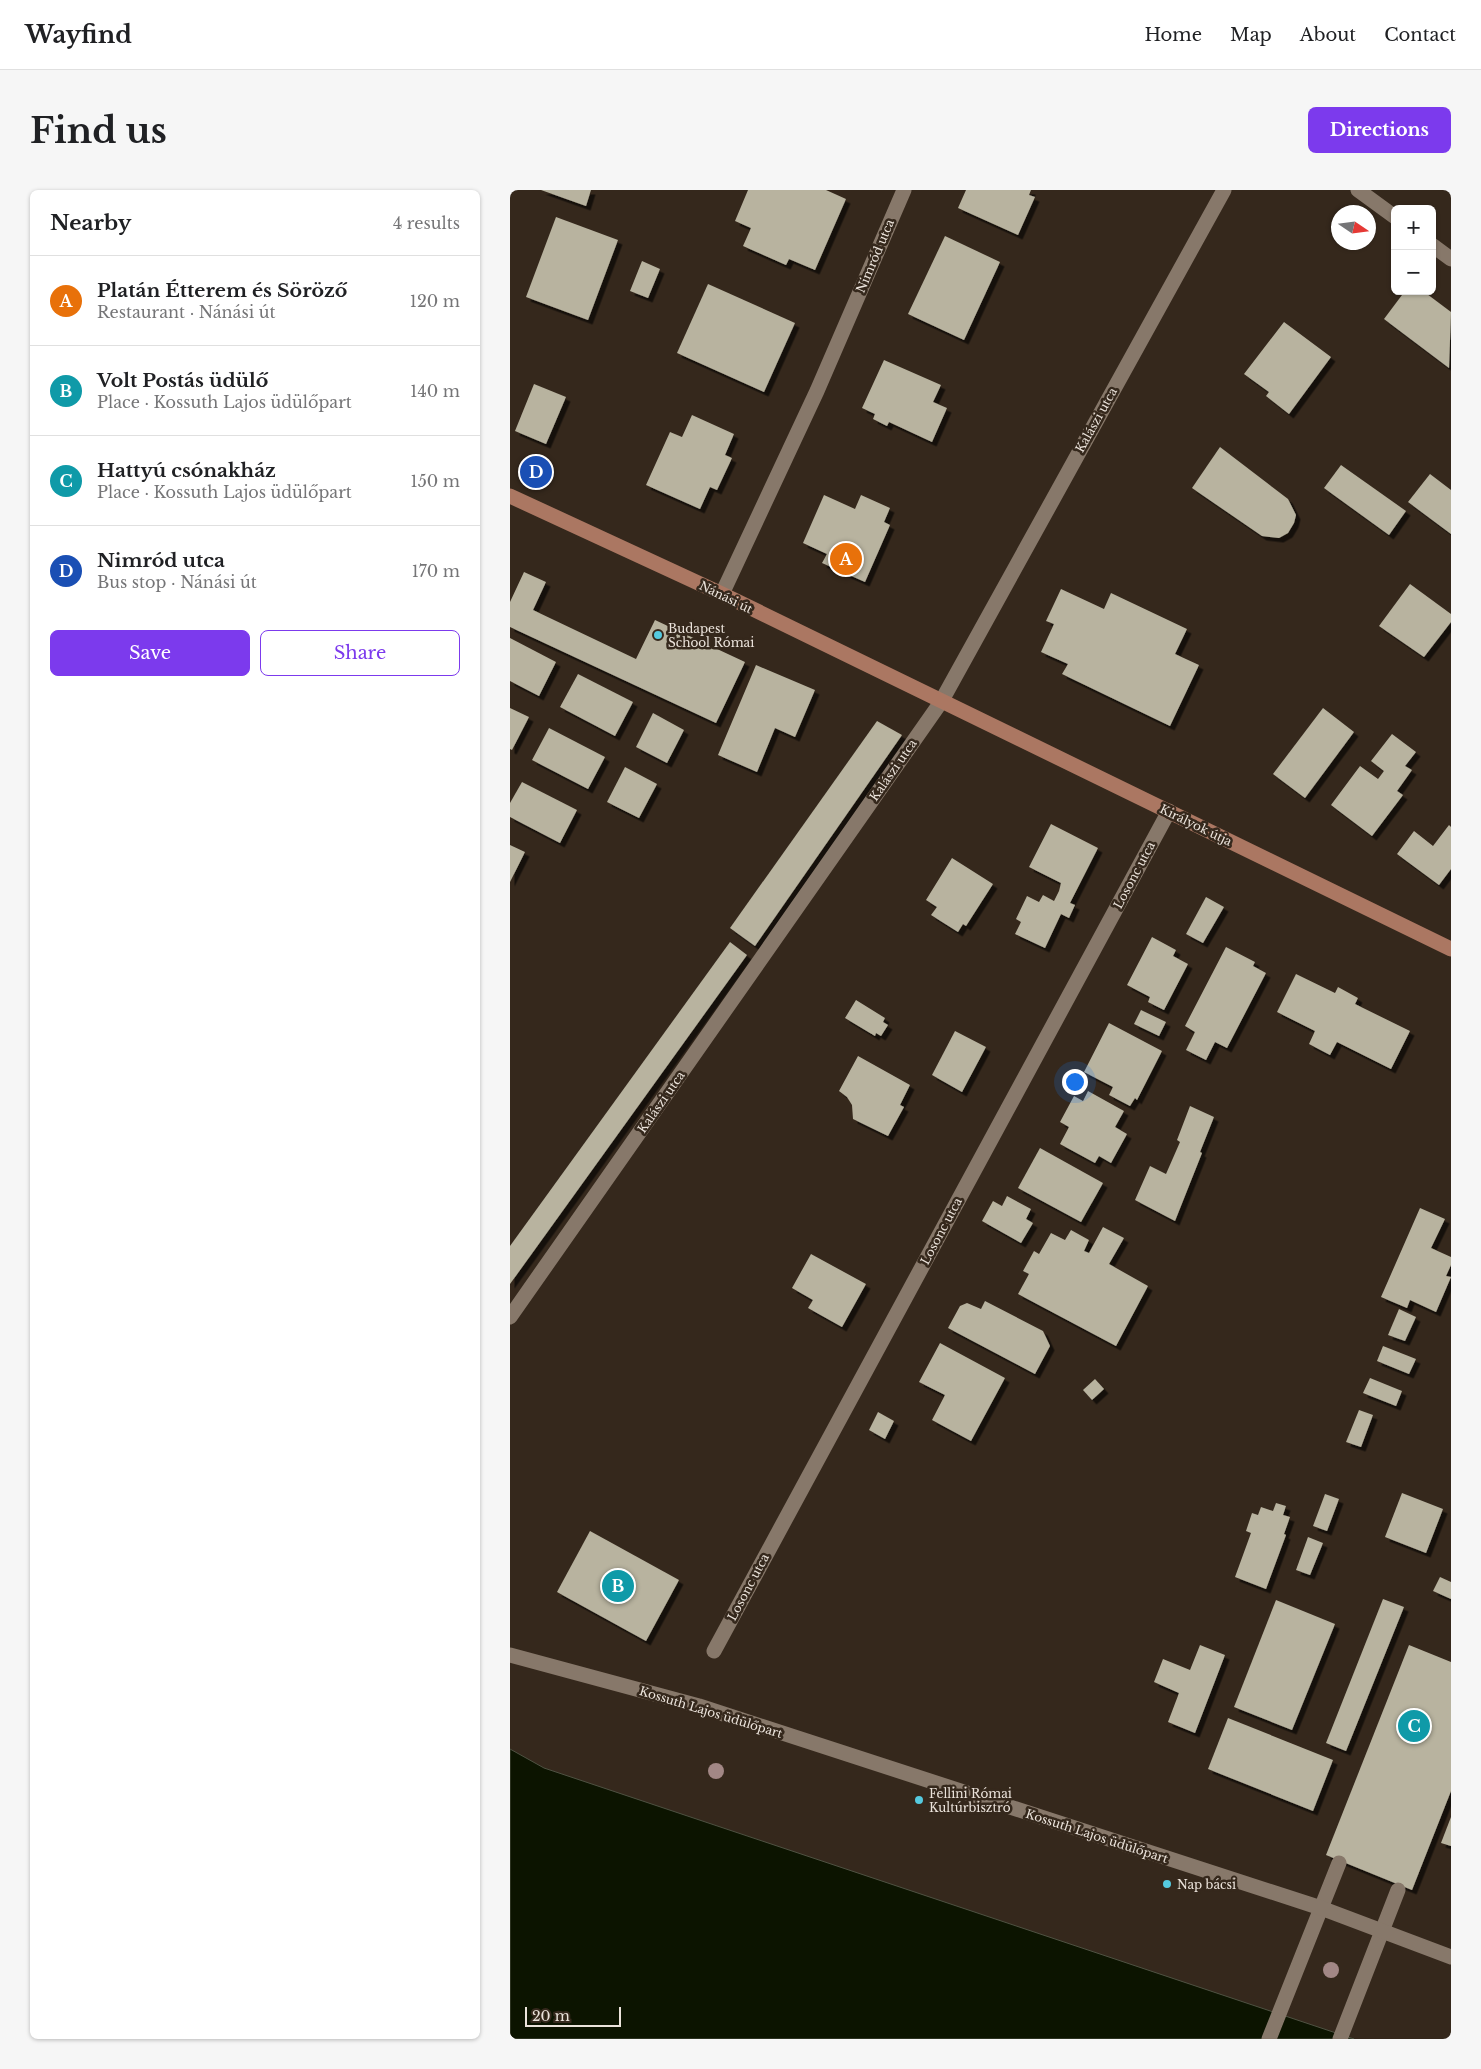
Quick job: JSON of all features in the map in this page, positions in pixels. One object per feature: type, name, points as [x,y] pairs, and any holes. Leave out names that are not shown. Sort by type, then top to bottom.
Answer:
[{"type":"street","name":"Nimród utca","points":[[722,594],[817,391],[904,190]]},
{"type":"street","name":"Kalászi utca","points":[[510,1317],[941,702],[1224,190]]},
{"type":"street","points":[[1358,190],[1391,214]]},
{"type":"street","points":[[1436,248],[1451,259]]},
{"type":"street","name":"Nánási út","points":[[510,496],[722,594],[941,702]]},
{"type":"street","name":"Királyok útja","points":[[941,702],[1451,950]]},
{"type":"street","name":"Losonc utca","points":[[714,1651],[1168,812]]},
{"type":"street","name":"Kossuth Lajos üdülőpart","points":[[510,1655],[699,1706],[1321,1908],[1451,1957]]},
{"type":"street","points":[[1269,2039],[1339,1863]]},
{"type":"street","points":[[1340,2039],[1398,1890]]},
{"type":"shaded area","points":[[510,1749],[544,1768],[1354,2039],[510,2039]]},
{"type":"building","points":[[541,190],[591,190],[586,206]]},
{"type":"building","points":[[748,190],[826,190],[846,199],[815,270],[789,259],[786,265],[743,246],[751,228],[735,221]]},
{"type":"building","points":[[966,190],[1031,190],[1029,195],[1035,197],[1018,235],[958,208]]},
{"type":"building","points":[[556,217],[618,240],[588,320],[526,297]]},
{"type":"building","points":[[945,236],[1000,262],[964,340],[908,314]]},
{"type":"building","points":[[642,261],[660,269],[648,298],[630,291]]},
{"type":"building","points":[[708,284],[795,323],[764,392],[677,353]]},
{"type":"building","points":[[1402,295],[1428,295],[1451,312],[1449,368],[1384,319]]},
{"type":"building","points":[[1284,322],[1331,357],[1289,414],[1266,396],[1269,392],[1244,374]]},
{"type":"building","points":[[884,360],[941,385],[933,402],[947,408],[932,442],[889,422],[887,426],[873,419],[875,414],[862,408]]},
{"type":"building","points":[[534,384],[566,397],[546,444],[515,431]]},
{"type":"building","points":[[692,415],[734,434],[725,455],[732,458],[717,490],[710,487],[700,509],[646,485],[670,432],[682,437]]},
{"type":"building","points":[[1220,447],[1288,499],[1296,515],[1288,533],[1279,538],[1262,536],[1192,488]]},
{"type":"building","points":[[1341,465],[1406,511],[1389,535],[1324,488]]},
{"type":"building","points":[[1430,474],[1451,490],[1451,534],[1408,502]]},
{"type":"building","points":[[824,495],[855,509],[861,495],[890,508],[884,522],[890,525],[865,582],[822,563],[827,554],[803,543]]},
{"type":"building","points":[[524,572],[546,582],[533,610],[636,659],[655,620],[745,662],[716,723],[510,627],[510,602]]},
{"type":"building","points":[[1410,584],[1451,614],[1451,622],[1424,657],[1379,626]]},
{"type":"building","points":[[1061,589],[1104,609],[1111,593],[1187,629],[1175,654],[1199,665],[1170,726],[1062,674],[1068,664],[1041,652],[1054,624],[1046,621]]},
{"type":"building","points":[[510,638],[556,662],[539,696],[510,681]]},
{"type":"building","points":[[756,665],[815,690],[795,737],[775,728],[757,772],[718,755]]},
{"type":"building","points":[[578,674],[633,702],[615,736],[560,707]]},
{"type":"building","points":[[510,708],[529,717],[512,750],[510,749]]},
{"type":"building","points":[[1323,708],[1354,732],[1305,798],[1273,774]]},
{"type":"building","points":[[653,713],[684,730],[667,763],[636,747]]},
{"type":"building","points":[[877,721],[902,735],[755,946],[730,928]]},
{"type":"building","points":[[549,728],[605,757],[588,789],[532,760]]},
{"type":"building","points":[[1392,734],[1416,752],[1405,766],[1412,770],[1397,791],[1403,795],[1372,836],[1331,805],[1360,766],[1378,779],[1384,771],[1371,761]]},
{"type":"building","points":[[625,767],[657,784],[639,818],[607,802]]},
{"type":"building","points":[[522,782],[577,810],[560,843],[510,817],[510,803]]},
{"type":"building","points":[[1051,824],[1098,848],[1070,903],[1075,905],[1069,918],[1061,914],[1045,948],[1015,934],[1021,922],[1016,919],[1027,896],[1039,902],[1043,895],[1054,901],[1059,891],[1061,883],[1029,867]]},
{"type":"building","points":[[1449,825],[1451,827],[1451,869],[1439,885],[1397,854],[1414,831],[1433,846]]},
{"type":"building","points":[[510,845],[525,852],[510,882]]},
{"type":"building","points":[[952,858],[993,884],[966,926],[963,924],[958,932],[931,915],[937,907],[926,900]]},
{"type":"building","points":[[1206,897],[1224,907],[1203,943],[1186,934]]},
{"type":"building","points":[[1152,937],[1176,950],[1173,956],[1188,964],[1164,1010],[1148,1002],[1150,997],[1127,985]]},
{"type":"building","points":[[730,942],[747,955],[510,1284],[510,1246]]},
{"type":"building","points":[[1226,947],[1255,962],[1253,966],[1266,973],[1227,1048],[1215,1042],[1206,1060],[1186,1050],[1195,1032],[1185,1026]]},
{"type":"building","points":[[1296,974],[1335,993],[1338,987],[1358,998],[1355,1004],[1410,1031],[1391,1069],[1337,1042],[1330,1055],[1309,1044],[1315,1031],[1277,1012]]},
{"type":"building","points":[[856,1000],[885,1018],[883,1022],[888,1025],[881,1036],[876,1033],[875,1036],[845,1018]]},
{"type":"building","points":[[1141,1010],[1166,1022],[1159,1036],[1134,1024]]},
{"type":"building","points":[[1109,1023],[1162,1051],[1137,1100],[1135,1098],[1130,1106],[1109,1095],[1113,1087],[1084,1072]]},
{"type":"building","points":[[955,1031],[986,1047],[962,1092],[932,1075]]},
{"type":"building","points":[[858,1056],[910,1085],[900,1105],[904,1107],[888,1136],[853,1119],[852,1105],[847,1097],[839,1091]]},
{"type":"building","points":[[1088,1091],[1124,1111],[1115,1127],[1127,1134],[1111,1163],[1099,1156],[1095,1163],[1060,1144],[1069,1127],[1060,1122],[1074,1096],[1083,1101]]},
{"type":"building","points":[[1190,1106],[1214,1117],[1175,1221],[1135,1200],[1150,1166],[1166,1174],[1180,1142],[1177,1140]]},
{"type":"building","points":[[1040,1148],[1103,1183],[1081,1222],[1018,1188]]},
{"type":"building","points":[[1007,1196],[1031,1209],[1026,1219],[1033,1223],[1021,1243],[982,1221],[993,1201],[1002,1206]]},
{"type":"building","points":[[1420,1208],[1445,1219],[1431,1248],[1451,1257],[1451,1265],[1446,1276],[1451,1277],[1436,1312],[1410,1300],[1407,1308],[1381,1297]]},
{"type":"building","points":[[1103,1227],[1124,1238],[1109,1264],[1148,1286],[1116,1346],[1018,1294],[1029,1274],[1023,1271],[1034,1251],[1039,1254],[1051,1233],[1065,1240],[1071,1230],[1089,1240],[1084,1251],[1089,1253]]},
{"type":"building","points":[[811,1254],[866,1284],[842,1327],[808,1308],[813,1300],[792,1288]]},
{"type":"building","points":[[985,1301],[1043,1331],[1050,1346],[1035,1374],[948,1328],[960,1306],[967,1303],[981,1309]]},
{"type":"building","points":[[1399,1309],[1416,1317],[1405,1341],[1388,1335]]},
{"type":"building","points":[[940,1343],[1005,1378],[971,1441],[932,1420],[945,1395],[919,1382]]},
{"type":"building","points":[[1383,1346],[1416,1359],[1409,1374],[1377,1361]]},
{"type":"building","points":[[1370,1378],[1402,1391],[1396,1406],[1363,1393]]},
{"type":"building","points":[[1095,1379],[1104,1389],[1092,1400],[1083,1390]]},
{"type":"building","points":[[1359,1410],[1373,1415],[1361,1447],[1346,1442]]},
{"type":"building","points":[[878,1412],[894,1421],[885,1439],[869,1430]]},
{"type":"building","points":[[1402,1493],[1443,1509],[1426,1553],[1385,1537]]},
{"type":"building","points":[[1325,1494],[1339,1499],[1327,1531],[1313,1526]]},
{"type":"building","points":[[1276,1503],[1286,1506],[1283,1515],[1290,1517],[1284,1534],[1286,1535],[1266,1589],[1235,1577],[1251,1533],[1246,1531],[1252,1513],[1258,1515],[1261,1507],[1273,1511]]},
{"type":"building","points":[[590,1531],[679,1580],[646,1641],[557,1592]]},
{"type":"building","points":[[1308,1537],[1323,1543],[1310,1575],[1296,1570]]},
{"type":"building","points":[[1440,1577],[1451,1582],[1451,1599],[1433,1591]]},
{"type":"building","points":[[1383,1599],[1404,1607],[1346,1751],[1326,1743]]},
{"type":"building","points":[[1276,1600],[1335,1624],[1292,1730],[1234,1707]]},
{"type":"building","points":[[1200,1645],[1225,1655],[1195,1733],[1168,1722],[1179,1693],[1154,1682],[1163,1659],[1190,1670]]},
{"type":"building","points":[[1409,1645],[1451,1662],[1451,1791],[1412,1890],[1326,1855]]},
{"type":"building","points":[[1228,1718],[1333,1760],[1313,1811],[1208,1769]]},
{"type":"building","points":[[1451,1817],[1451,1846],[1441,1843]]},
{"type":"place","name":"Nimród utca","points":[[536,472]]},
{"type":"place","name":"Platán Étterem és Söröző","points":[[846,559]]},
{"type":"place","name":"Budapest School Római","points":[[658,635]]},
{"type":"place","name":"Volt Postás üdülő","points":[[618,1586]]},
{"type":"place","name":"Hattyú csónakház","points":[[1414,1726]]},
{"type":"place","name":"Fellini Római Kultúrbisztró","points":[[919,1800]]},
{"type":"place","name":"Nap bácsi","points":[[1167,1884]]}]
